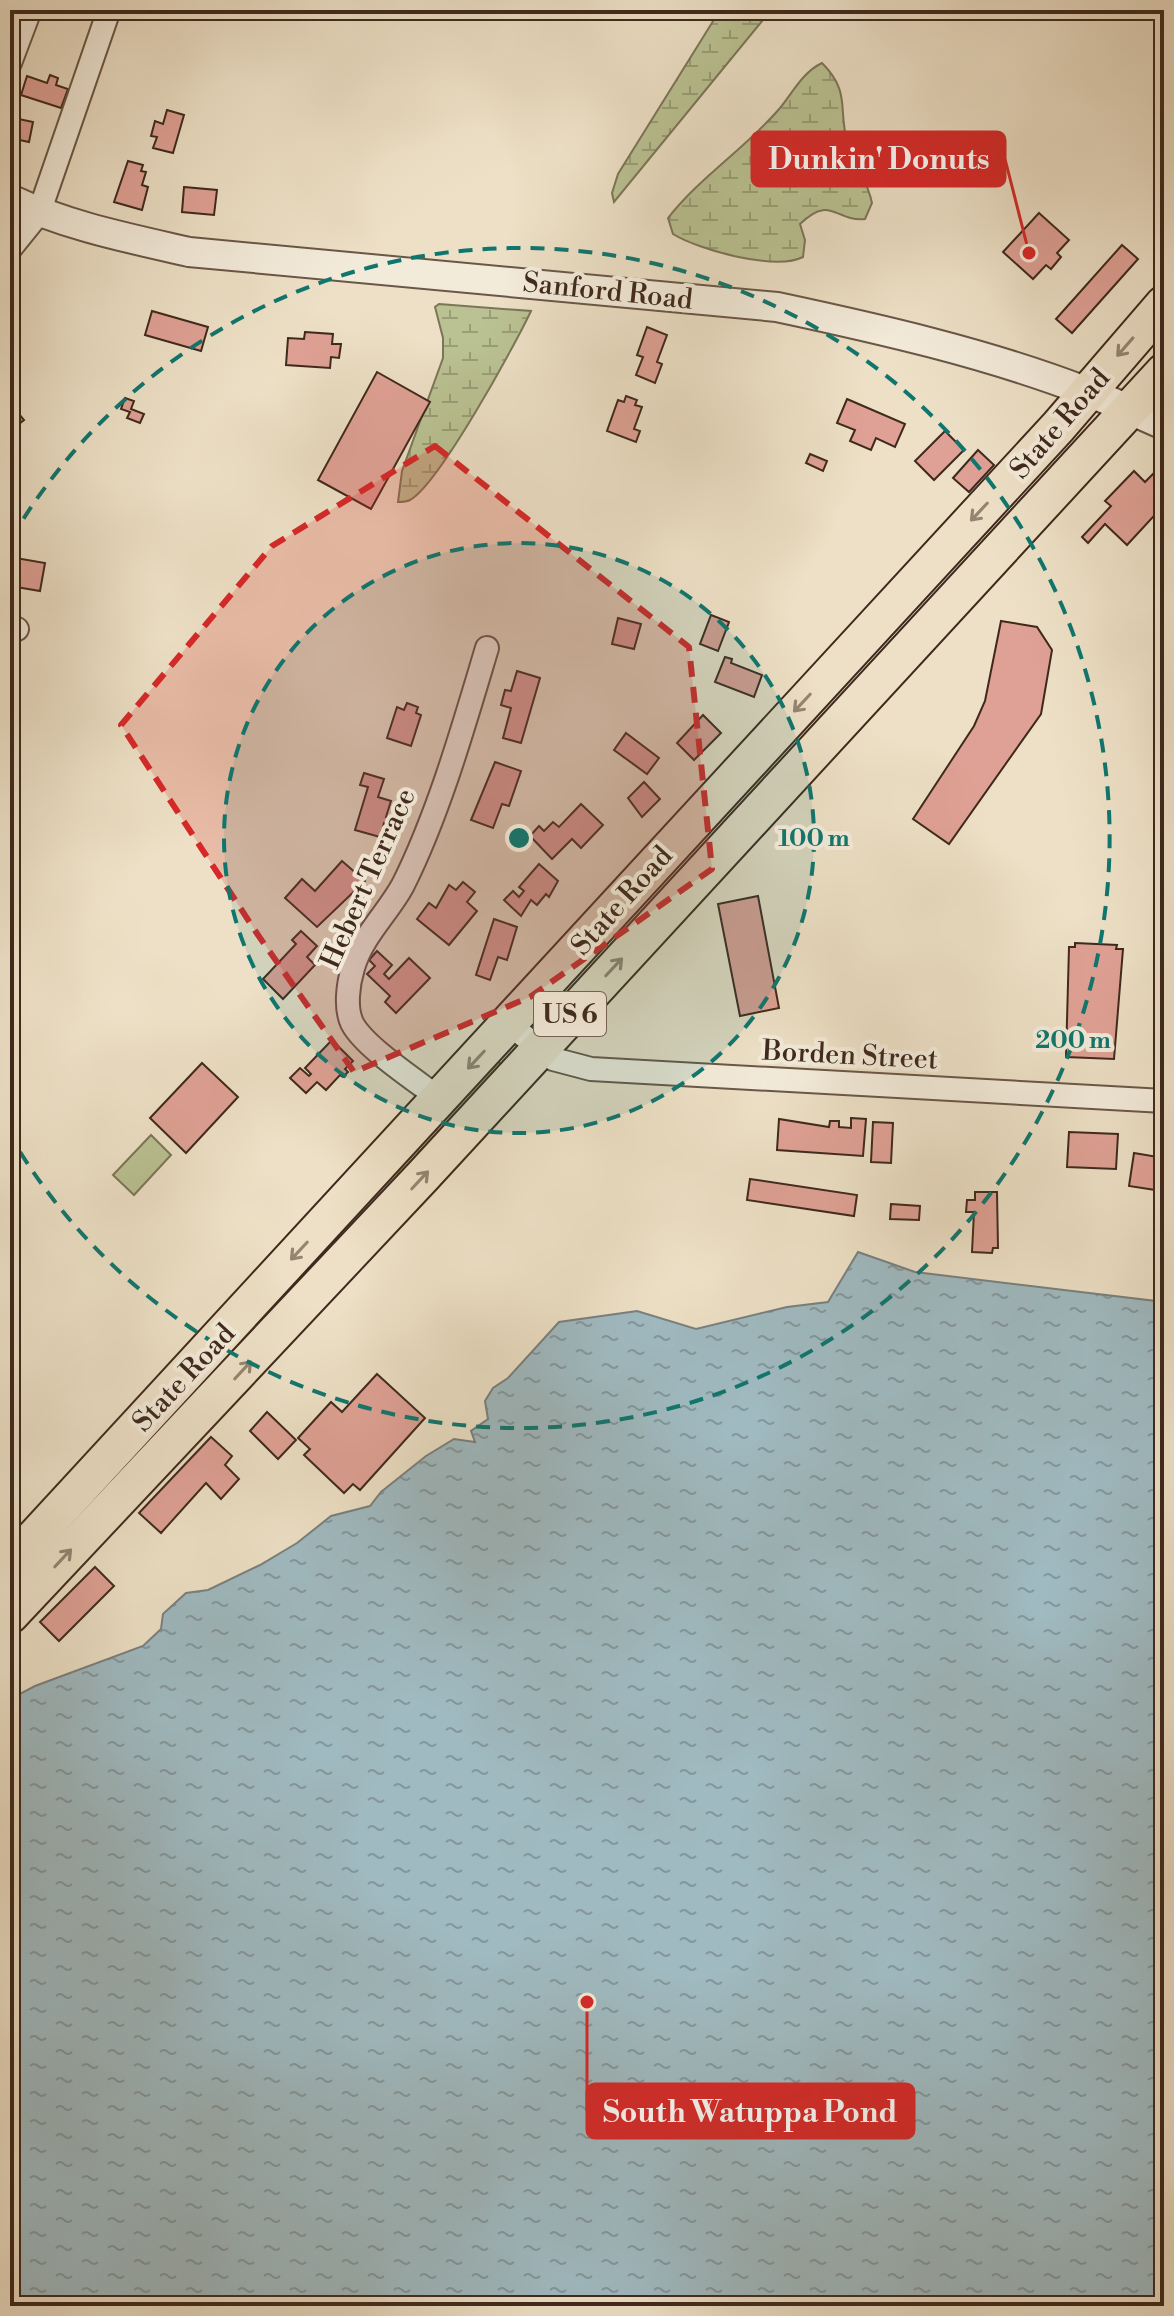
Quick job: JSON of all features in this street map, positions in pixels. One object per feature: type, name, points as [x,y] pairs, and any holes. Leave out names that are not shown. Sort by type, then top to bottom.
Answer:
[{"type":"main road","name":"State Road","points":[[10,1615],[129,1462],[440,1099],[1164,304]]},
{"type":"main road","name":"State Road","points":[[10,1564],[129,1462],[539,1048],[1164,372]]},
{"type":"street","points":[[10,63],[30,10]]},
{"type":"street","points":[[10,249],[39,213],[86,69],[109,10]]},
{"type":"street","name":"Sanford Road","points":[[10,199],[39,213],[99,232],[189,252],[777,307],[851,323],[1087,391],[1164,425]]},
{"type":"street","name":"Hebert Terrace","points":[[440,1099],[382,1054],[352,1023],[348,996],[353,968],[363,946],[402,886],[425,830],[487,648]]},
{"type":"street","name":"Borden Street","points":[[509,1024],[553,1059],[591,1069],[1164,1101]]},
{"type":"highlighted area","points":[[435,446],[689,647],[712,869],[530,997],[354,1072],[258,935],[121,725],[272,546]]},
{"type":"green space","points":[[720,10],[771,10],[614,202],[612,193],[618,174]]},
{"type":"green space","points":[[822,63],[841,93],[848,144],[870,195],[872,203],[865,219],[826,210],[810,215],[800,224],[805,240],[803,257],[790,261],[737,257],[673,234],[668,218],[681,203],[767,123],[804,77]]},
{"type":"green space","points":[[439,304],[531,311],[475,412],[439,468],[410,500],[398,502],[402,471],[443,358],[443,338],[435,307]]},
{"type":"green space","points":[[494,1058],[503,1066],[147,1451],[137,1442]]},
{"type":"green space","points":[[151,1135],[171,1155],[134,1195],[113,1175]]},
{"type":"water","points":[[858,1252],[915,1272],[1164,1302],[1164,2306],[10,2306],[10,1699],[35,1686],[143,1646],[161,1629],[163,1614],[186,1593],[208,1590],[260,1565],[297,1543],[331,1516],[370,1506],[381,1492],[426,1456],[454,1439],[475,1442],[471,1431],[488,1419],[485,1401],[493,1388],[508,1378],[559,1322],[637,1311],[696,1329],[787,1307],[828,1302]]},
{"type":"building","points":[[50,75],[58,78],[56,85],[68,89],[61,108],[21,95],[27,76],[47,83]]},
{"type":"building","points":[[167,110],[184,115],[173,153],[153,148],[157,137],[151,136],[155,121],[163,124]]},
{"type":"building","points":[[14,118],[33,122],[29,142],[10,138]]},
{"type":"building","points":[[128,161],[143,165],[141,171],[146,172],[142,185],[148,187],[142,210],[114,202]]},
{"type":"building","points":[[184,187],[217,190],[214,215],[182,212]]},
{"type":"building","points":[[1039,213],[1069,240],[1057,253],[1061,257],[1051,269],[1046,265],[1033,279],[1003,252]]},
{"type":"building","points":[[1122,245],[1138,259],[1072,333],[1056,319]]},
{"type":"building","points":[[152,311],[208,327],[201,351],[145,335]]},
{"type":"building","points":[[647,327],[667,335],[657,362],[662,364],[655,383],[636,375],[643,357],[637,355]]},
{"type":"building","points":[[305,332],[333,334],[332,344],[341,344],[339,358],[331,357],[330,368],[286,365],[288,338],[304,339]]},
{"type":"building","points":[[377,372],[430,402],[371,509],[318,480]]},
{"type":"building","points":[[626,396],[637,400],[635,405],[642,407],[634,429],[640,431],[636,442],[607,431],[618,400],[624,402]]},
{"type":"building","points":[[125,398],[134,401],[131,409],[144,414],[140,423],[127,418],[130,412],[121,409]]},
{"type":"building","points":[[847,399],[905,424],[895,447],[876,438],[871,450],[850,441],[855,430],[837,423]]},
{"type":"building","points":[[10,403],[24,420],[10,431]]},
{"type":"building","points":[[945,431],[964,450],[934,480],[915,461]]},
{"type":"building","points":[[978,450],[994,465],[969,492],[953,478]]},
{"type":"building","points":[[810,454],[827,461],[823,471],[806,463]]},
{"type":"building","points":[[1164,470],[1164,487],[1156,492],[1164,499],[1164,505],[1127,545],[1105,524],[1088,543],[1082,537],[1111,506],[1105,501],[1134,471],[1145,482],[1154,473]]},
{"type":"building","points":[[10,557],[45,563],[40,591],[10,586]]},
{"type":"building","points":[[711,615],[729,622],[718,651],[700,644]]},
{"type":"building","points":[[618,618],[641,624],[634,649],[612,644]]},
{"type":"building","points":[[1001,621],[1037,627],[1052,650],[1041,714],[949,844],[913,819],[974,726],[985,701]]},
{"type":"building","points":[[725,657],[732,659],[731,663],[762,675],[754,697],[715,682]]},
{"type":"building","points":[[517,671],[540,678],[521,743],[503,738],[511,708],[501,705],[505,690],[511,691]]},
{"type":"building","points":[[407,703],[418,707],[416,713],[421,715],[411,746],[387,738],[397,707],[404,710]]},
{"type":"building","points":[[703,715],[721,733],[694,760],[677,743]]},
{"type":"building","points":[[626,733],[659,758],[647,774],[614,750]]},
{"type":"building","points":[[495,762],[521,771],[509,806],[502,804],[493,828],[471,820]]},
{"type":"building","points":[[364,773],[384,779],[378,797],[391,801],[386,817],[390,818],[388,824],[384,823],[380,837],[355,830],[368,787],[360,785]]},
{"type":"building","points":[[644,782],[660,799],[642,817],[628,798]]},
{"type":"building","points":[[581,804],[603,825],[581,848],[572,839],[552,859],[530,836],[539,826],[544,831],[553,822],[559,827]]},
{"type":"building","points":[[342,861],[365,881],[317,927],[285,898],[302,879],[315,891]]},
{"type":"building","points":[[539,864],[558,881],[549,897],[546,894],[537,905],[531,900],[521,916],[504,900],[513,891],[519,897],[524,891],[519,887]]},
{"type":"building","points":[[463,882],[475,892],[467,902],[477,911],[449,945],[417,919],[429,903],[436,908],[449,885],[456,890]]},
{"type":"building","points":[[758,896],[779,1008],[740,1016],[718,904]]},
{"type":"building","points":[[494,919],[517,927],[507,960],[498,957],[490,980],[476,975]]},
{"type":"building","points":[[301,931],[317,946],[307,957],[315,965],[283,999],[263,979],[296,944],[292,940]]},
{"type":"building","points":[[1075,943],[1117,945],[1116,949],[1123,949],[1114,1059],[1066,1057],[1069,947],[1075,947]]},
{"type":"building","points":[[377,951],[392,965],[384,974],[389,979],[409,958],[430,978],[396,1013],[385,1002],[390,996],[367,974],[375,966],[369,960]]},
{"type":"building","points":[[332,1040],[353,1061],[345,1069],[348,1072],[343,1077],[340,1075],[326,1090],[317,1082],[306,1093],[290,1078],[300,1068],[309,1076],[311,1074],[305,1068]]},
{"type":"building","points":[[202,1063],[238,1097],[186,1153],[150,1118]]},
{"type":"building","points":[[851,1118],[866,1119],[863,1156],[777,1150],[779,1119],[829,1127],[830,1121],[839,1121],[839,1127],[851,1128]]},
{"type":"building","points":[[873,1122],[893,1123],[891,1163],[871,1162]]},
{"type":"building","points":[[1069,1132],[1118,1134],[1116,1169],[1067,1167]]},
{"type":"building","points":[[1134,1153],[1164,1158],[1162,1191],[1129,1186]]},
{"type":"building","points":[[750,1179],[857,1195],[854,1216],[747,1200]]},
{"type":"building","points":[[975,1192],[997,1192],[998,1248],[993,1248],[992,1253],[972,1252],[974,1212],[966,1212],[967,1200],[975,1200]]},
{"type":"building","points":[[891,1204],[920,1206],[919,1220],[890,1219]]},
{"type":"building","points":[[377,1374],[425,1418],[360,1490],[353,1484],[344,1493],[304,1455],[310,1449],[298,1438],[331,1402],[342,1412]]},
{"type":"building","points":[[267,1412],[296,1440],[278,1459],[250,1431]]},
{"type":"building","points":[[211,1437],[232,1456],[225,1465],[239,1479],[221,1499],[206,1483],[161,1533],[139,1513]]},
{"type":"building","points":[[95,1567],[114,1586],[59,1641],[40,1622]]},
{"type":"place","name":"Dunkin' Donuts","points":[[1029,253]]},
{"type":"place","name":"South Watuppa Pond","points":[[587,2002]]}]
